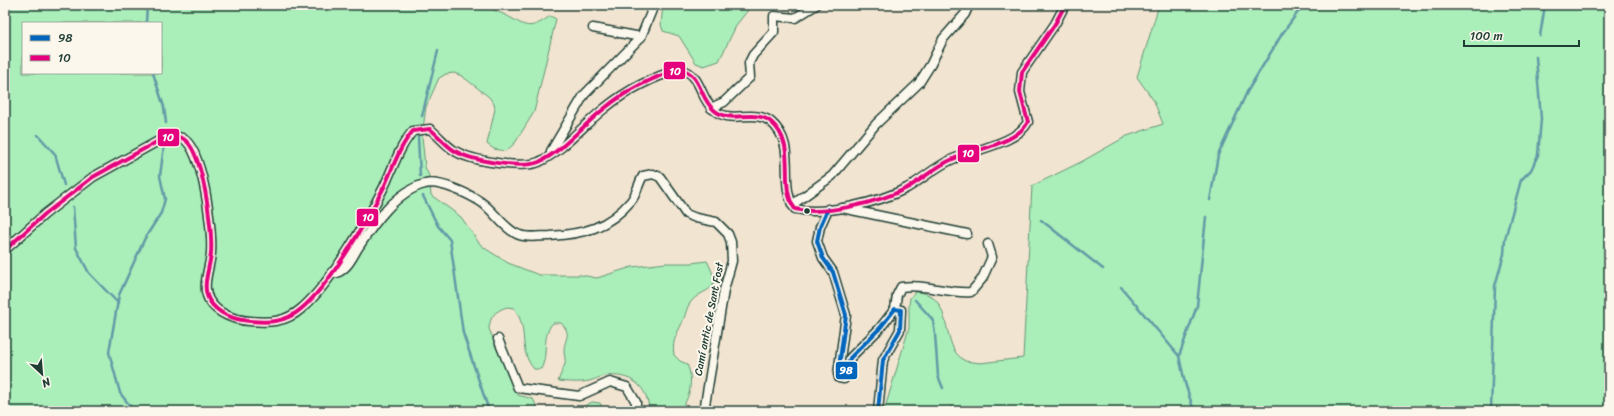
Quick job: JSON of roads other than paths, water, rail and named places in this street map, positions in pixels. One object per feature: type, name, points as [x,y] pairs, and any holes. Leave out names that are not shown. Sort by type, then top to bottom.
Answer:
[{"type":"street","points":[[549,155],[584,95],[641,37],[654,5]]},
{"type":"street","points":[[711,108],[728,99],[750,77],[748,63],[753,55],[774,32],[774,16],[795,18],[816,5]]},
{"type":"street","points":[[792,205],[832,176],[876,124],[919,84],[943,39],[964,14],[969,5]]},
{"type":"street","points":[[5,250],[45,214],[93,177],[123,159],[162,139],[172,136],[183,138],[191,146],[196,158],[206,198],[211,238],[211,252],[206,289],[208,300],[216,309],[225,315],[247,321],[266,323],[279,321],[296,313],[310,302],[332,272],[378,198],[404,141],[413,131],[430,129],[454,151],[472,158],[530,165],[549,155],[605,108],[634,87],[680,69],[687,70],[696,79],[711,108],[720,116],[730,118],[757,116],[766,119],[777,128],[788,156],[788,194],[795,209],[840,208],[891,195],[908,187],[940,165],[954,158],[987,147],[1024,129],[1028,122],[1020,92],[1022,72],[1055,24],[1065,5]]},
{"type":"street","points":[[593,28],[641,37]]},
{"type":"street","name":"Camí antic de Sant Fost","points":[[332,272],[337,273],[348,264],[381,216],[408,192],[424,184],[434,182],[481,202],[499,221],[516,234],[524,237],[533,237],[568,235],[594,229],[620,211],[632,200],[643,176],[653,174],[660,177],[686,214],[696,218],[716,222],[726,230],[731,242],[732,261],[719,313],[704,411]]},
{"type":"street","points":[[840,208],[967,234]]},
{"type":"street","points":[[828,209],[820,228],[817,241],[823,258],[833,272],[846,315],[838,374],[840,378],[844,379],[850,358],[880,328],[895,309],[897,295],[901,287],[912,285],[956,293],[971,292],[982,279],[992,257],[988,244]]},
{"type":"street","points":[[878,411],[883,360],[900,330],[900,310],[895,309]]},
{"type":"street","points":[[498,339],[518,388],[579,396],[610,382],[627,387],[636,402],[636,411]]},
{"type":"waterway","points":[[146,22],[147,5]]},
{"type":"waterway","points":[[1210,200],[1218,155],[1247,92],[1282,34],[1303,5]]},
{"type":"waterway","points":[[1540,36],[1545,5]]},
{"type":"waterway","points":[[422,116],[438,51]]},
{"type":"waterway","points":[[1491,411],[1495,286],[1504,254],[1505,239],[1521,180],[1531,170],[1538,155],[1541,119],[1536,57]]},
{"type":"waterway","points":[[153,74],[164,107],[166,123]]},
{"type":"waterway","points":[[38,135],[55,154],[64,185]]},
{"type":"waterway","points":[[418,137],[420,176]]},
{"type":"waterway","points":[[134,411],[120,393],[109,352],[119,295],[145,238],[161,213],[165,199],[160,176],[164,146]]},
{"type":"waterway","points":[[423,196],[438,226],[450,240],[463,333],[489,411]]},
{"type":"waterway","points":[[73,207],[76,248],[89,273],[118,303]]},
{"type":"waterway","points":[[1194,411],[1185,383],[1179,356],[1197,306],[1206,217]]},
{"type":"waterway","points":[[1041,220],[1103,269]]},
{"type":"waterway","points":[[1121,287],[1179,356]]},
{"type":"waterway","points":[[915,300],[933,320],[938,376],[943,388]]},
{"type":"waterway","points":[[951,407],[953,411]]}]
